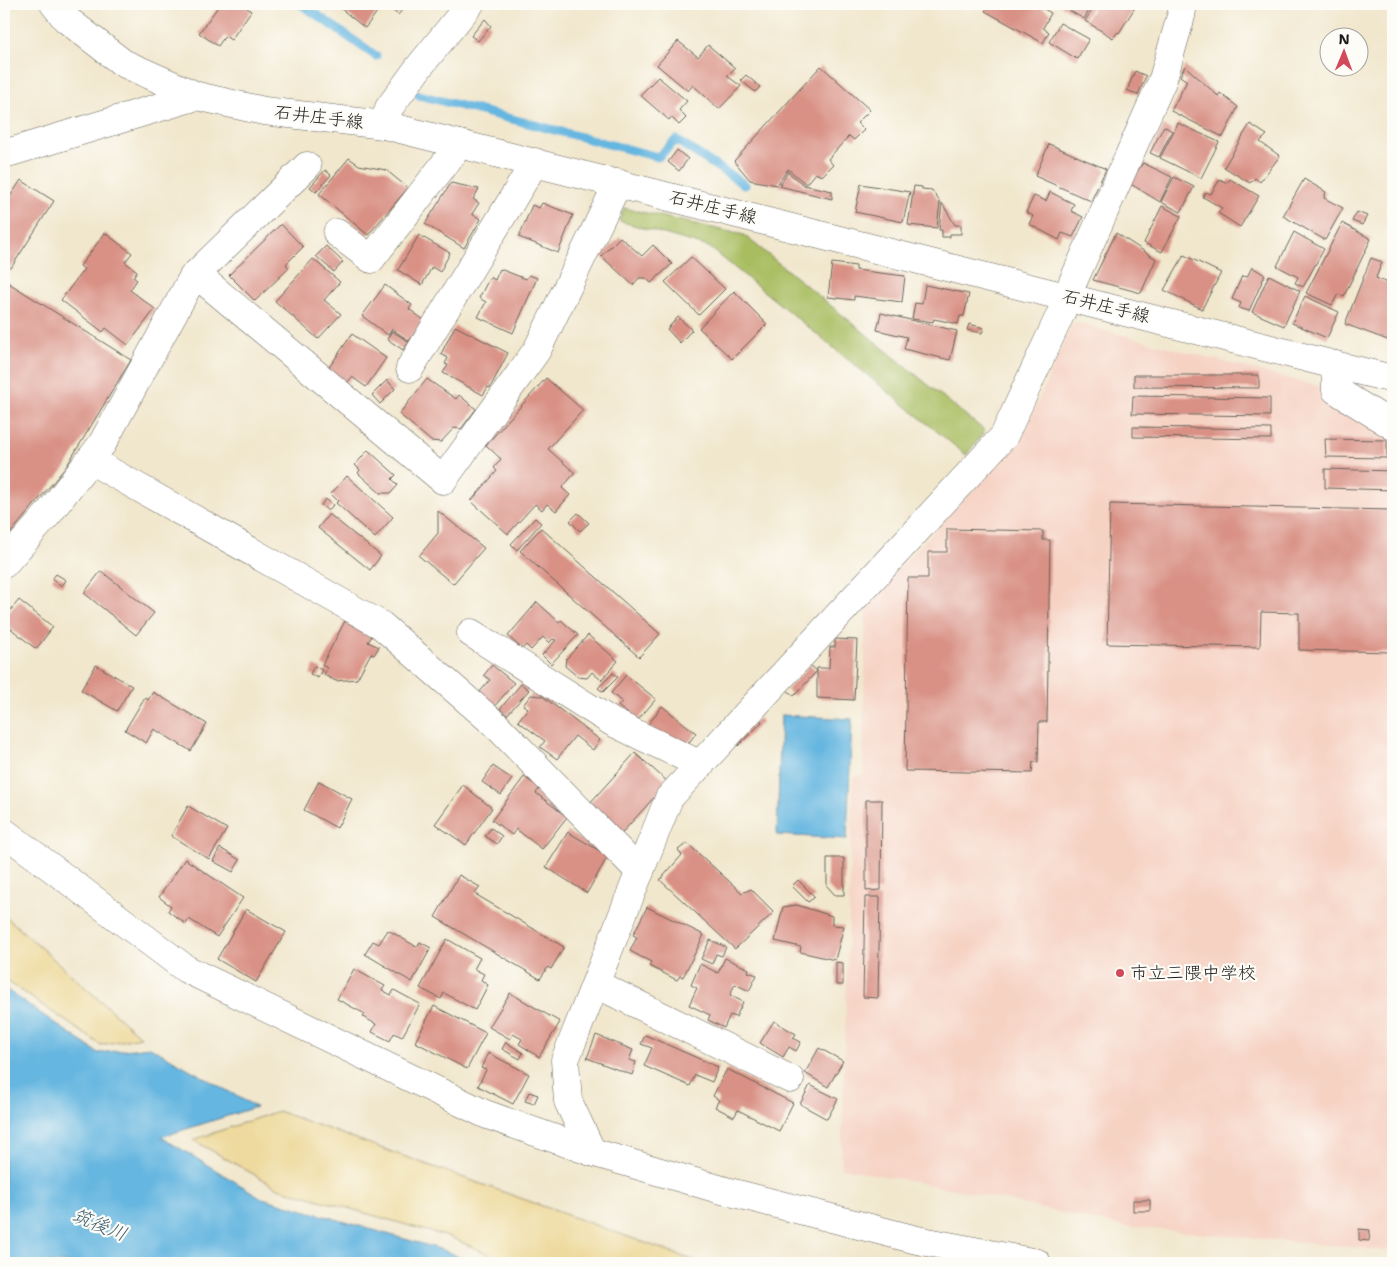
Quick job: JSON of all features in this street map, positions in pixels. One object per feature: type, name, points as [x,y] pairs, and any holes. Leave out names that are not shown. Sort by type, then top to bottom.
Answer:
[{"type":"street","name":"石井庄手線","points":[[54,4],[66,19],[123,62],[197,96],[264,111],[384,125],[1393,379]]},
{"type":"street","points":[[384,125],[389,108],[419,67],[470,4]]},
{"type":"street","points":[[592,1152],[568,1101],[565,1060],[669,798],[698,764],[1004,436],[1061,313],[1162,79],[1183,4]]},
{"type":"street","points":[[4,154],[197,96]]},
{"type":"street","points":[[337,233],[371,259],[460,144]]},
{"type":"street","points":[[410,368],[535,162]]},
{"type":"street","points":[[4,564],[50,513],[102,444],[196,274],[306,166]]},
{"type":"street","points":[[196,274],[444,480],[537,350],[618,183]]},
{"type":"street","points":[[1335,365],[1336,390],[1393,426]]},
{"type":"street","points":[[90,460],[381,625],[496,725],[640,872]]},
{"type":"street","points":[[471,633],[612,722],[698,764]]},
{"type":"street","points":[[4,832],[186,969],[485,1114],[592,1152],[722,1190],[917,1240],[1037,1263]]},
{"type":"street","points":[[596,984],[790,1079]]},
{"type":"shaded area","name":"市立三隈中学校","points":[[1073,322],[1320,387],[1393,440],[1393,1251],[1120,1226],[964,1191],[841,1168],[853,778],[863,774],[866,602],[1020,442]]},
{"type":"green space","points":[[624,208],[744,235],[985,431],[966,455],[709,247],[619,221]]},
{"type":"sand","points":[[4,915],[141,1037],[101,1045],[4,979]]},
{"type":"sand","points":[[278,1111],[701,1263],[508,1263],[452,1238],[278,1188],[193,1140]]},
{"type":"water","points":[[781,715],[852,719],[847,839],[777,835]]},
{"type":"water","name":"筑後川","points":[[4,988],[98,1053],[150,1047],[256,1107],[161,1137],[262,1198],[443,1250],[474,1263],[4,1262]]},
{"type":"building","points":[[220,4],[250,4],[247,8],[251,11],[231,40],[225,36],[218,46],[199,33]]},
{"type":"building","points":[[335,4],[372,4],[370,5],[377,12],[365,28]]},
{"type":"building","points":[[384,4],[407,4],[398,15]]},
{"type":"building","points":[[990,4],[1035,4],[1051,13],[1043,28],[1049,32],[1043,43],[985,11]]},
{"type":"building","points":[[1058,4],[1093,4],[1084,19]]},
{"type":"building","points":[[1096,4],[1132,4],[1131,6],[1134,9],[1119,33],[1113,38],[1085,21]]},
{"type":"building","points":[[485,19],[491,26],[478,41],[471,36]]},
{"type":"building","points":[[1060,23],[1089,39],[1077,59],[1049,42]]},
{"type":"building","points":[[678,41],[698,57],[708,45],[735,68],[727,76],[741,86],[719,109],[693,85],[688,91],[657,65]]},
{"type":"building","points":[[821,66],[870,110],[857,123],[864,130],[854,140],[849,136],[828,159],[833,165],[822,176],[815,173],[806,184],[788,169],[777,185],[750,180],[734,161]]},
{"type":"building","points":[[1185,66],[1218,96],[1220,93],[1238,107],[1223,137],[1171,111],[1187,81],[1180,76]]},
{"type":"building","points":[[1135,71],[1146,76],[1138,95],[1127,90]]},
{"type":"building","points":[[746,75],[760,87],[755,92],[741,80]]},
{"type":"building","points":[[658,77],[687,101],[679,110],[686,118],[679,125],[671,117],[669,120],[640,95]]},
{"type":"building","points":[[1178,123],[1219,142],[1201,178],[1160,158]]},
{"type":"building","points":[[1250,124],[1267,135],[1260,142],[1280,156],[1260,182],[1255,178],[1250,183],[1224,167]]},
{"type":"building","points":[[1164,126],[1172,131],[1159,157],[1150,153]]},
{"type":"building","points":[[1049,144],[1106,169],[1091,201],[1035,176]]},
{"type":"building","points":[[677,150],[688,159],[679,171],[668,162]]},
{"type":"building","points":[[349,158],[359,165],[386,170],[408,188],[368,235],[319,194]]},
{"type":"building","points":[[1143,163],[1172,177],[1160,202],[1129,183]]},
{"type":"building","points":[[325,170],[331,175],[316,192],[310,187]]},
{"type":"building","points":[[788,172],[804,185],[832,191],[832,199],[779,186]]},
{"type":"building","points":[[1174,177],[1194,187],[1181,212],[1161,202]]},
{"type":"building","points":[[1220,179],[1227,183],[1230,179],[1259,196],[1240,227],[1218,213],[1222,208],[1203,197],[1206,192],[1211,194]]},
{"type":"building","points":[[1304,179],[1326,192],[1324,198],[1343,208],[1325,240],[1283,216]]},
{"type":"building","points":[[21,180],[54,201],[11,268],[4,263],[4,198],[9,198]]},
{"type":"building","points":[[451,183],[479,189],[473,199],[479,203],[472,214],[481,219],[464,248],[425,224]]},
{"type":"building","points":[[861,184],[910,192],[903,222],[855,212]]},
{"type":"building","points":[[914,186],[932,190],[940,202],[937,228],[908,225]]},
{"type":"building","points":[[1050,192],[1074,204],[1071,211],[1083,217],[1073,237],[1062,233],[1059,240],[1029,224],[1033,216],[1026,212],[1034,196],[1046,201]]},
{"type":"building","points":[[542,203],[573,215],[558,253],[519,237],[532,205],[539,208]]},
{"type":"building","points":[[942,203],[955,225],[961,225],[961,234],[950,234],[950,237],[942,237],[942,230],[939,230]]},
{"type":"building","points":[[1162,206],[1181,216],[1162,252],[1144,243]]},
{"type":"building","points":[[1357,212],[1367,216],[1362,225],[1352,221]]},
{"type":"building","points":[[1342,223],[1371,239],[1344,296],[1338,294],[1332,305],[1306,293]]},
{"type":"building","points":[[281,224],[303,247],[286,264],[289,268],[255,301],[229,275]]},
{"type":"building","points":[[1294,232],[1324,249],[1303,287],[1295,283],[1298,277],[1277,266]]},
{"type":"building","points":[[105,233],[132,253],[125,262],[137,271],[133,277],[137,280],[130,290],[155,309],[128,345],[106,328],[103,332],[61,300],[84,269],[80,266]]},
{"type":"building","points":[[1116,233],[1156,259],[1141,293],[1093,280]]},
{"type":"building","points":[[419,235],[450,253],[440,272],[432,267],[422,285],[398,270]]},
{"type":"building","points":[[620,237],[642,256],[653,245],[672,264],[651,283],[646,278],[639,278],[633,285],[601,256]]},
{"type":"building","points":[[326,246],[343,262],[334,272],[316,256]]},
{"type":"building","points":[[1184,255],[1221,273],[1202,309],[1164,290]]},
{"type":"building","points":[[691,257],[725,289],[699,315],[665,282]]},
{"type":"building","points":[[1371,258],[1382,262],[1376,278],[1393,285],[1393,342],[1345,324]]},
{"type":"building","points":[[313,259],[340,282],[324,300],[341,314],[318,339],[275,301]]},
{"type":"building","points":[[832,263],[856,266],[856,270],[905,276],[902,302],[854,296],[854,300],[828,297]]},
{"type":"building","points":[[1252,267],[1265,275],[1249,311],[1239,308],[1241,303],[1232,299],[1242,276],[1247,277]]},
{"type":"building","points":[[500,269],[526,279],[529,275],[537,278],[513,333],[478,317],[486,302],[479,298],[490,277],[495,280]]},
{"type":"building","points":[[1269,275],[1300,291],[1284,326],[1252,312]]},
{"type":"building","points":[[4,280],[131,360],[66,467],[4,541]]},
{"type":"building","points":[[385,285],[412,305],[409,309],[424,320],[409,341],[392,329],[388,335],[362,316]]},
{"type":"building","points":[[925,285],[969,294],[964,316],[960,316],[958,324],[934,319],[933,322],[912,319],[915,303],[922,304]]},
{"type":"building","points":[[734,291],[767,324],[732,359],[699,328]]},
{"type":"building","points":[[1305,296],[1339,312],[1327,338],[1292,323]]},
{"type":"building","points":[[881,313],[957,331],[950,360],[904,349],[907,337],[877,330]]},
{"type":"building","points":[[678,317],[692,330],[680,343],[667,329]]},
{"type":"building","points":[[969,324],[984,328],[982,333],[967,330]]},
{"type":"building","points":[[455,326],[508,353],[490,388],[488,387],[483,395],[443,373],[448,365],[445,364],[448,358],[441,354]]},
{"type":"building","points":[[392,331],[409,342],[403,350],[387,339]]},
{"type":"building","points":[[352,334],[386,358],[366,387],[352,377],[347,383],[328,369]]},
{"type":"building","points":[[1134,375],[1259,375],[1259,388],[1134,387]]},
{"type":"building","points":[[546,378],[583,410],[548,449],[575,473],[562,488],[570,495],[556,511],[547,504],[542,510],[535,504],[508,534],[471,501],[497,471],[494,468],[501,459],[486,445]]},
{"type":"building","points":[[427,379],[456,399],[459,395],[476,409],[461,429],[454,428],[441,442],[431,441],[399,414]]},
{"type":"building","points":[[387,380],[395,389],[380,404],[372,395]]},
{"type":"building","points":[[1133,396],[1270,398],[1270,416],[1132,414]]},
{"type":"building","points":[[1133,427],[1271,429],[1271,439],[1133,437]]},
{"type":"building","points":[[1325,439],[1387,440],[1387,458],[1326,457]]},
{"type":"building","points":[[368,450],[396,475],[392,479],[398,485],[391,493],[380,493],[358,473],[360,470],[355,465]]},
{"type":"building","points":[[1325,469],[1393,471],[1393,490],[1325,488]]},
{"type":"building","points":[[347,476],[393,517],[375,538],[336,503],[338,501],[331,494]]},
{"type":"building","points":[[326,499],[333,505],[328,511],[321,505]]},
{"type":"building","points":[[1110,504],[1393,510],[1393,652],[1299,650],[1299,613],[1261,612],[1260,647],[1107,644]]},
{"type":"building","points":[[438,511],[484,548],[453,584],[419,556],[438,533]]},
{"type":"building","points":[[578,513],[589,523],[580,531],[570,521]]},
{"type":"building","points":[[329,514],[381,556],[370,570],[318,528]]},
{"type":"building","points":[[535,518],[541,523],[517,550],[511,544]]},
{"type":"building","points":[[541,528],[660,634],[639,657],[520,551]]},
{"type":"building","points":[[947,529],[1043,531],[1043,540],[1050,540],[1047,722],[1039,722],[1038,762],[1033,762],[1032,773],[905,771],[908,578],[928,578],[928,552],[947,552]]},
{"type":"building","points":[[101,571],[154,613],[136,635],[84,593]]},
{"type":"building","points":[[56,574],[66,580],[62,586],[52,579]]},
{"type":"building","points":[[19,600],[53,627],[36,649],[4,623],[4,618]]},
{"type":"building","points":[[537,602],[559,622],[561,620],[578,635],[551,664],[542,655],[556,640],[553,639],[549,643],[543,637],[531,650],[526,645],[522,649],[508,636]]},
{"type":"building","points":[[345,621],[372,636],[368,642],[379,647],[374,655],[371,653],[357,679],[336,681],[324,675],[327,668],[322,665]]},
{"type":"building","points":[[588,635],[618,661],[601,680],[592,672],[587,678],[578,677],[565,666],[566,659]]},
{"type":"building","points":[[835,639],[857,640],[854,700],[817,698],[817,668],[829,668],[830,647],[835,647]]},
{"type":"building","points":[[96,665],[132,686],[117,711],[81,690]]},
{"type":"building","points":[[492,665],[514,683],[494,707],[478,694],[490,680],[484,675]]},
{"type":"building","points":[[810,665],[817,671],[794,696],[787,690]]},
{"type":"building","points":[[314,666],[322,670],[318,678],[310,674]]},
{"type":"building","points":[[613,673],[618,677],[603,692],[598,688]]},
{"type":"building","points":[[626,675],[656,699],[637,721],[618,706],[622,702],[611,693]]},
{"type":"building","points":[[521,684],[529,690],[507,715],[500,709]]},
{"type":"building","points":[[153,692],[207,724],[191,751],[154,729],[146,743],[125,730],[145,697],[148,700]]},
{"type":"building","points":[[531,695],[542,696],[600,740],[593,750],[575,736],[557,759],[540,747],[545,741],[518,721],[528,708],[523,705]]},
{"type":"building","points":[[662,706],[696,733],[684,749],[647,726]]},
{"type":"building","points":[[759,718],[762,722],[738,746],[734,742]]},
{"type":"building","points":[[635,753],[668,782],[621,834],[588,805]]},
{"type":"building","points":[[493,766],[512,779],[501,795],[482,782]]},
{"type":"building","points":[[524,777],[540,788],[536,793],[567,817],[542,849],[516,829],[512,835],[492,820]]},
{"type":"building","points":[[319,781],[352,799],[337,828],[304,810]]},
{"type":"building","points":[[463,785],[492,808],[466,845],[435,824]]},
{"type":"building","points":[[866,800],[882,800],[881,890],[866,891]]},
{"type":"building","points":[[188,806],[227,829],[209,859],[171,836]]},
{"type":"building","points":[[491,828],[502,836],[497,844],[485,836]]},
{"type":"building","points":[[568,832],[608,856],[587,893],[546,867]]},
{"type":"building","points":[[687,843],[742,893],[751,889],[774,912],[735,949],[660,880],[682,855],[678,850]]},
{"type":"building","points":[[220,848],[240,860],[233,872],[213,861]]},
{"type":"building","points":[[827,858],[844,858],[844,895],[835,895],[827,886]]},
{"type":"building","points":[[185,859],[243,898],[217,937],[189,919],[186,924],[168,911],[171,906],[159,897]]},
{"type":"building","points":[[459,875],[480,887],[475,894],[564,947],[551,969],[548,967],[540,979],[435,917]]},
{"type":"building","points":[[798,880],[815,897],[808,902],[792,886]]},
{"type":"building","points":[[865,897],[880,897],[878,998],[863,997]]},
{"type":"building","points":[[797,905],[832,916],[832,925],[844,926],[835,960],[800,952],[801,947],[775,941],[783,907]]},
{"type":"building","points":[[647,907],[704,935],[683,977],[680,976],[677,980],[649,966],[651,962],[630,951],[637,937],[633,935]]},
{"type":"building","points":[[246,909],[286,932],[256,982],[217,959]]},
{"type":"building","points":[[388,930],[417,947],[420,942],[431,948],[412,982],[365,954],[373,941],[379,944]]},
{"type":"building","points":[[447,939],[480,958],[474,969],[484,974],[481,980],[488,985],[475,1010],[444,993],[441,999],[420,988]]},
{"type":"building","points":[[710,940],[726,947],[722,956],[716,954],[712,964],[701,959]]},
{"type":"building","points":[[725,958],[749,969],[748,972],[757,975],[749,991],[735,984],[730,995],[743,1002],[736,1017],[730,1015],[724,1028],[708,1020],[710,1015],[689,1005],[697,988],[691,985],[700,964],[718,973]]},
{"type":"building","points":[[836,962],[843,963],[843,985],[836,985]]},
{"type":"building","points":[[354,969],[385,986],[382,990],[391,995],[394,990],[420,1004],[402,1037],[394,1033],[390,1041],[372,1032],[376,1024],[363,1017],[365,1014],[337,999]]},
{"type":"building","points":[[510,993],[560,1022],[539,1057],[519,1044],[522,1039],[513,1034],[510,1039],[489,1027]]},
{"type":"building","points":[[434,1006],[486,1033],[467,1069],[415,1042]]},
{"type":"building","points":[[774,1021],[796,1034],[793,1038],[801,1042],[796,1051],[789,1047],[783,1057],[760,1043]]},
{"type":"building","points":[[596,1035],[633,1050],[629,1060],[636,1062],[632,1075],[587,1058]]},
{"type":"building","points":[[645,1035],[718,1067],[712,1082],[695,1075],[690,1086],[644,1066],[652,1048],[641,1044]]},
{"type":"building","points":[[506,1042],[523,1053],[520,1059],[502,1049]]},
{"type":"building","points":[[819,1048],[843,1061],[828,1087],[805,1073]]},
{"type":"building","points":[[488,1053],[529,1074],[513,1104],[478,1086],[486,1070],[481,1068]]},
{"type":"building","points":[[727,1069],[793,1103],[779,1131],[738,1110],[734,1117],[715,1107],[719,1100],[713,1096]]},
{"type":"building","points":[[810,1085],[838,1099],[827,1119],[800,1104]]},
{"type":"building","points":[[529,1092],[538,1095],[534,1104],[525,1101]]},
{"type":"building","points":[[1133,1200],[1150,1200],[1150,1211],[1133,1211]]},
{"type":"building","points":[[1359,1229],[1370,1230],[1369,1241],[1359,1240]]},
{"type":"waterway","points":[[301,4],[376,56]]},
{"type":"waterway","points":[[419,95],[658,157],[676,140],[745,185]]},
{"type":"place","name":"市立三隈中学校","points":[[1120,973]]}]
